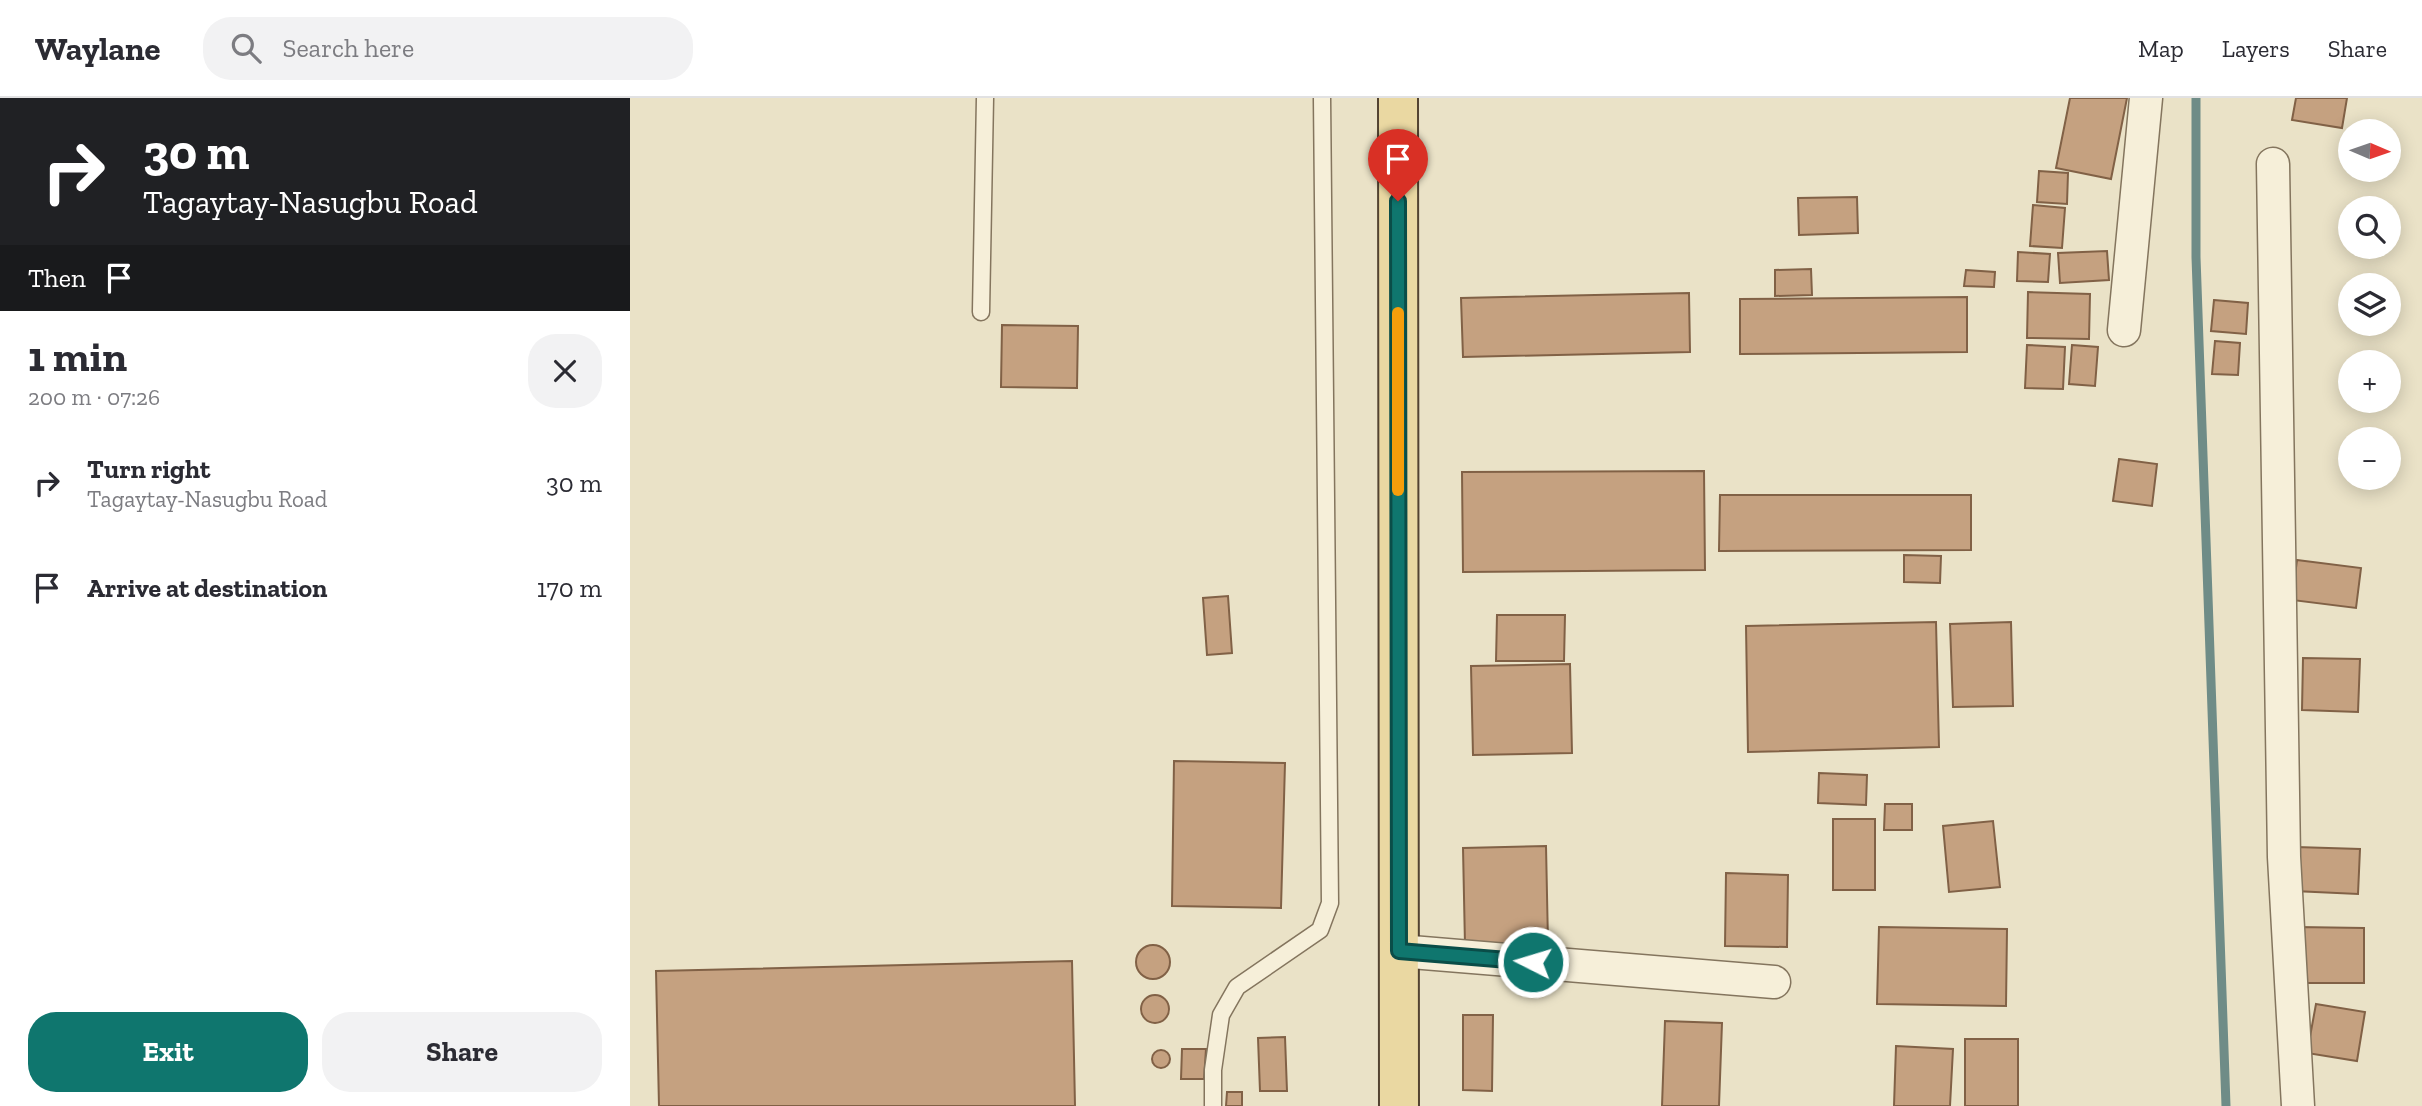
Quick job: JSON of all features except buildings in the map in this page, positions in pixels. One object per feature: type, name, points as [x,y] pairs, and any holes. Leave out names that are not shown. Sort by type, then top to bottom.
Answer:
[{"type":"main road","points":[[1398,98],[1399,1106]]},
{"type":"street","points":[[2124,330],[2146,98]]},
{"type":"street","points":[[2273,164],[2284,856],[2298,1106]]},
{"type":"street","points":[[1399,951],[1774,982]]},
{"type":"lane","points":[[981,312],[985,98]]},
{"type":"lane","points":[[1213,1106],[1213,1069],[1221,1015],[1226,1005],[1237,987],[1320,930],[1330,903],[1322,98]]},
{"type":"waterway","points":[[2196,98],[2196,257],[2226,1106]]},
{"type":"slow traffic","points":[[1398,313],[1398,490]]},
{"type":"route","points":[[1398,201],[1399,951],[1533,962]]}]
